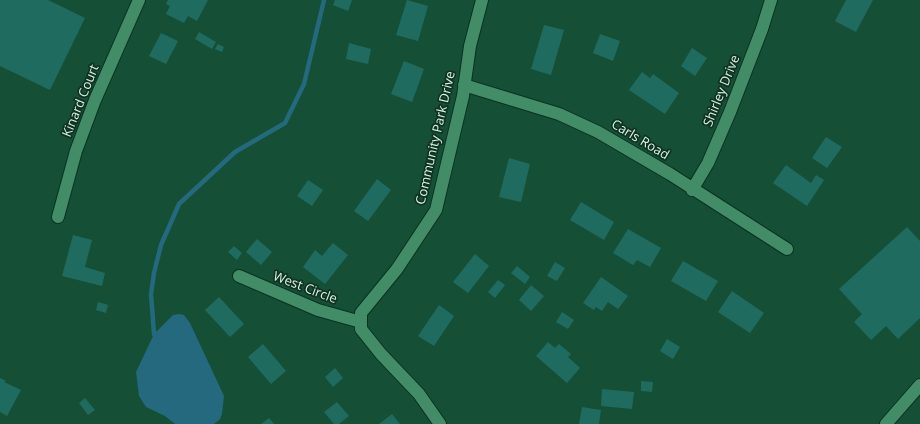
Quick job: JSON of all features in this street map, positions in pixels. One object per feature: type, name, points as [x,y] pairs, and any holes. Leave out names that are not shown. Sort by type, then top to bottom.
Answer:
[{"type":"street","name":"Kinard Court","points":[[58,217],[76,151],[95,100],[140,0]]},
{"type":"street","name":"Community Park Drive","points":[[362,322],[361,314],[397,269],[436,210],[464,85],[470,46],[482,0]]},
{"type":"street","name":"Shirley Drive","points":[[692,190],[708,163],[730,112],[762,29],[771,0]]},
{"type":"street","name":"Carls Road","points":[[464,85],[559,114],[598,132],[670,174],[692,190],[787,249]]},
{"type":"street","name":"West Circle","points":[[239,276],[318,310],[362,322]]},
{"type":"street","points":[[362,322],[362,329],[371,342],[419,394],[440,424]]},
{"type":"street","points":[[886,424],[920,385]]},
{"type":"water","points":[[173,315],[184,315],[190,323],[224,396],[222,414],[220,419],[214,424],[175,424],[165,416],[146,407],[139,396],[136,372],[154,334]]},
{"type":"building","points":[[0,0],[48,0],[85,18],[50,90],[0,66]]},
{"type":"building","points":[[168,0],[208,0],[197,21],[188,16],[184,23],[166,14],[170,6],[166,4]]},
{"type":"building","points":[[335,0],[352,0],[348,11],[333,5]]},
{"type":"building","points":[[407,0],[428,6],[418,41],[396,35]]},
{"type":"building","points":[[846,0],[873,0],[856,32],[835,21]]},
{"type":"building","points":[[544,25],[564,30],[551,75],[531,69]]},
{"type":"building","points":[[199,32],[216,42],[212,49],[195,39]]},
{"type":"building","points":[[161,33],[178,41],[166,64],[149,56]]},
{"type":"building","points":[[600,34],[620,41],[613,61],[593,53]]},
{"type":"building","points":[[349,43],[371,49],[368,64],[346,59]]},
{"type":"building","points":[[218,44],[224,47],[222,52],[215,49]]},
{"type":"building","points":[[692,48],[707,58],[695,76],[681,66]]},
{"type":"building","points":[[404,61],[424,69],[412,102],[391,94]]},
{"type":"building","points":[[642,72],[650,78],[653,74],[679,93],[665,114],[629,90]]},
{"type":"building","points":[[826,137],[842,147],[827,168],[812,158]]},
{"type":"building","points":[[509,158],[530,164],[521,202],[499,197]]},
{"type":"building","points":[[786,165],[811,183],[816,175],[824,180],[807,206],[773,183]]},
{"type":"building","points":[[377,179],[391,190],[368,221],[354,211]]},
{"type":"building","points":[[308,180],[323,190],[312,206],[297,196]]},
{"type":"building","points":[[581,202],[614,222],[604,240],[570,220]]},
{"type":"building","points":[[907,227],[920,241],[920,318],[898,339],[886,326],[871,340],[854,322],[862,314],[839,289]]},
{"type":"building","points":[[628,229],[661,248],[650,267],[637,260],[633,265],[613,253]]},
{"type":"building","points":[[73,235],[92,240],[85,267],[105,273],[102,286],[62,276]]},
{"type":"building","points":[[257,239],[272,252],[261,265],[246,252]]},
{"type":"building","points":[[333,243],[348,255],[325,284],[303,267],[315,250],[322,256]]},
{"type":"building","points":[[234,246],[242,253],[237,260],[228,252]]},
{"type":"building","points":[[475,254],[489,266],[468,293],[453,282]]},
{"type":"building","points":[[683,261],[718,281],[706,301],[671,281]]},
{"type":"building","points":[[555,262],[565,268],[557,281],[547,276]]},
{"type":"building","points":[[517,266],[530,277],[525,284],[511,273]]},
{"type":"building","points":[[601,277],[628,296],[618,309],[608,302],[602,311],[596,307],[594,310],[583,303]]},
{"type":"building","points":[[498,280],[505,285],[495,298],[488,292]]},
{"type":"building","points":[[531,285],[544,296],[531,311],[519,300]]},
{"type":"building","points":[[732,291],[764,313],[750,333],[718,312]]},
{"type":"building","points":[[219,297],[244,324],[230,337],[205,310]]},
{"type":"building","points":[[98,302],[108,305],[106,313],[96,310]]},
{"type":"building","points":[[439,305],[454,316],[434,346],[418,336]]},
{"type":"building","points":[[562,312],[574,320],[568,329],[556,322]]},
{"type":"building","points":[[667,339],[680,347],[673,359],[660,351]]},
{"type":"building","points":[[548,342],[555,348],[559,344],[571,354],[568,357],[580,368],[567,383],[536,356]]},
{"type":"building","points":[[263,344],[286,371],[271,384],[248,357]]},
{"type":"building","points":[[335,368],[343,378],[333,387],[325,377]]},
{"type":"building","points":[[0,378],[6,381],[4,382],[21,390],[7,416],[0,412]]},
{"type":"building","points":[[641,381],[653,382],[652,392],[641,391]]},
{"type":"building","points":[[602,389],[634,392],[632,409],[601,406]]},
{"type":"building","points":[[85,398],[95,410],[88,415],[79,403]]},
{"type":"building","points":[[337,402],[349,416],[339,424],[334,424],[324,412]]},
{"type":"building","points":[[582,407],[601,410],[599,424],[579,424]]},
{"type":"building","points":[[392,414],[400,424],[379,424]]},
{"type":"building","points":[[269,418],[274,424],[261,424]]},
{"type":"waterway","points":[[157,339],[154,334],[151,294],[154,273],[161,245],[179,204],[235,152],[285,123],[304,84],[324,0]]}]
